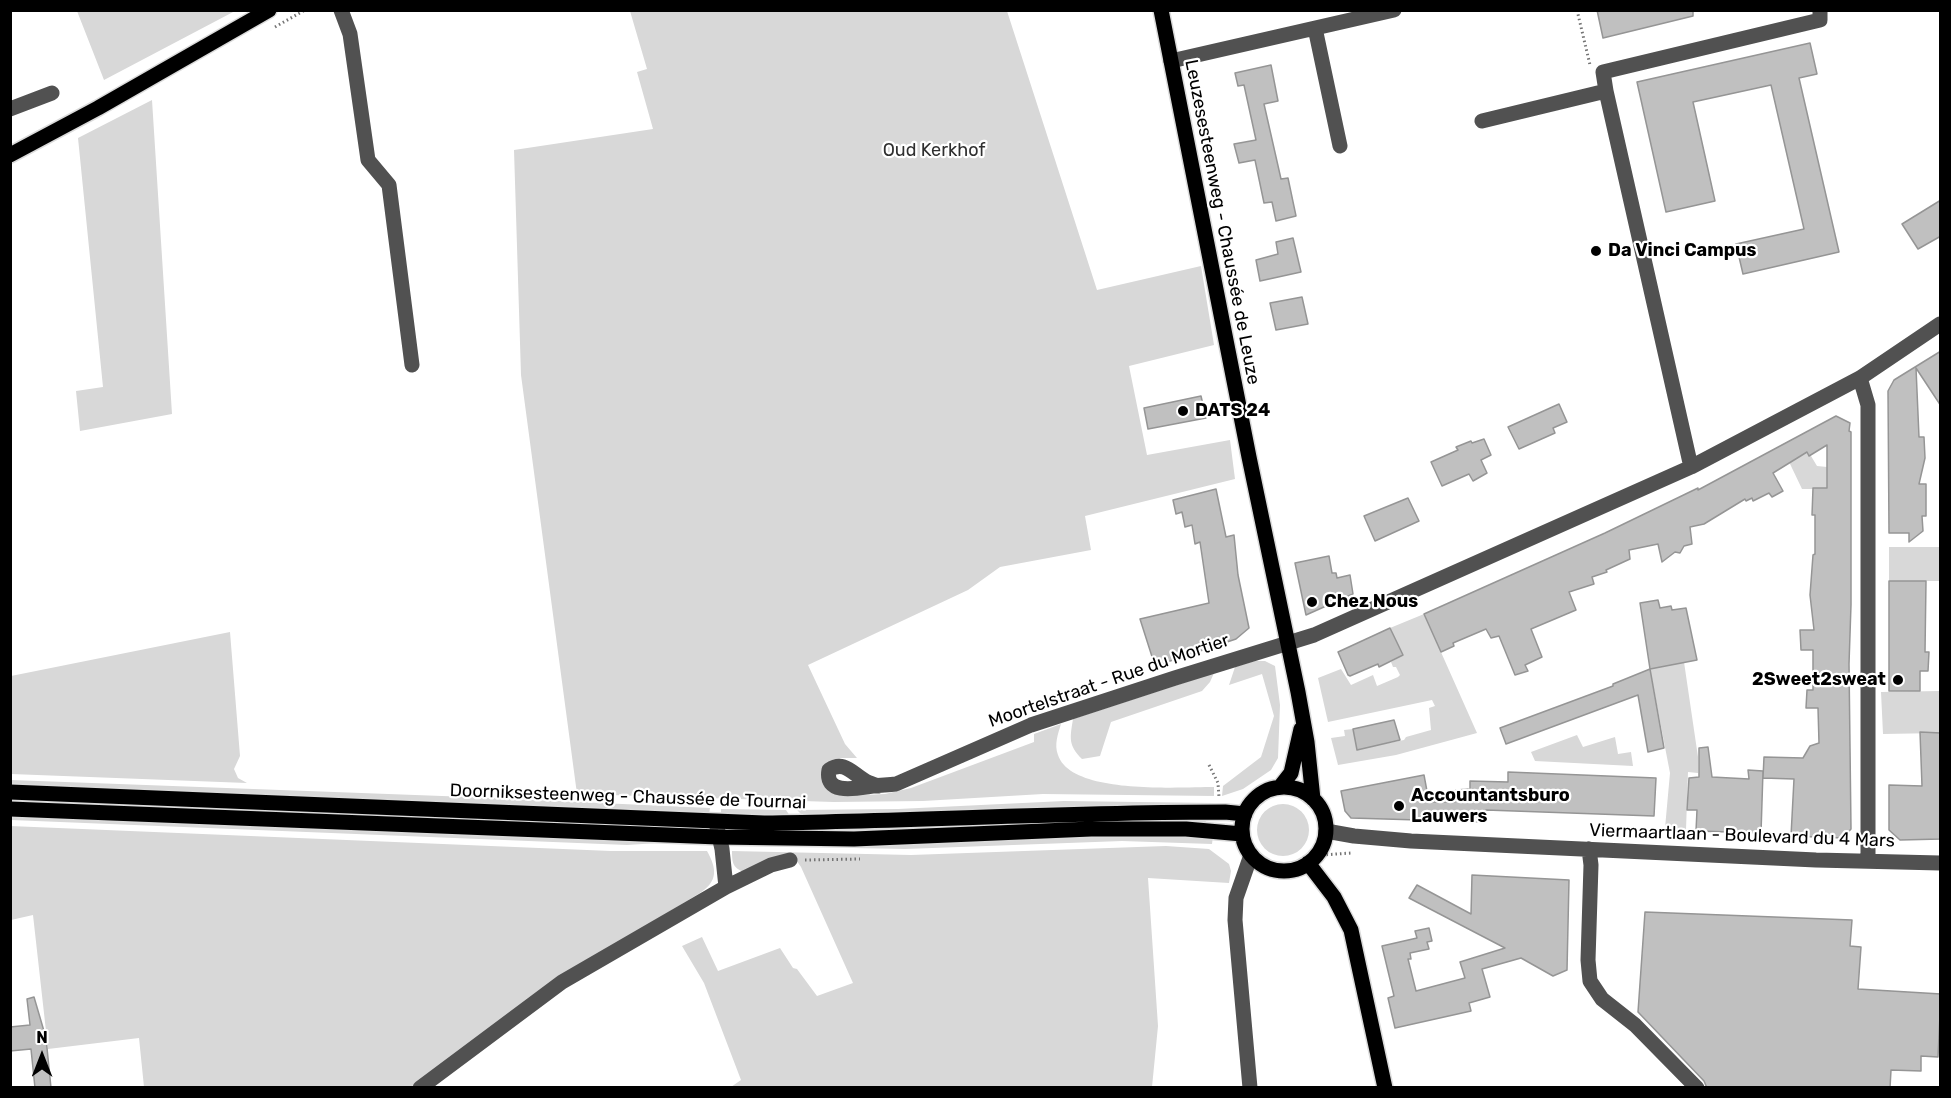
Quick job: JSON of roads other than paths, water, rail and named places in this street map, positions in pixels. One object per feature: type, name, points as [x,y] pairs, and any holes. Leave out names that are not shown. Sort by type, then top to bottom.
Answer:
[{"type":"main road","points":[[10,155],[98,108],[269,10]]},
{"type":"main road","name":"Leuzesesteenweg - Chaussée de Leuze","points":[[1161,10],[1246,446],[1307,742],[1313,799]]},
{"type":"main road","name":"Leuzesesteenweg - Chaussée de Leuze","points":[[1280,787],[1291,773],[1303,723]]},
{"type":"main road","points":[[1280,787],[1296,789],[1313,799],[1324,815],[1326,831],[1322,848],[1308,863],[1283,871],[1265,867],[1251,855],[1242,834],[1245,814],[1257,797],[1280,787]]},
{"type":"main road","name":"Doorniksesteenweg - Chaussée de Tournai","points":[[10,792],[764,823],[864,822],[1098,813],[1225,812],[1245,814]]},
{"type":"main road","name":"Doorniksesteenweg - Chaussée de Tournai","points":[[10,809],[718,837],[854,839],[1091,829],[1186,829],[1242,834]]},
{"type":"main road","points":[[1308,863],[1339,906],[1351,930],[1384,1088]]},
{"type":"street","points":[[341,10],[350,34],[368,160],[389,185],[412,365]]},
{"type":"street","points":[[1171,61],[1394,10]]},
{"type":"street","points":[[1691,467],[1603,72],[1820,20],[1820,10]]},
{"type":"street","points":[[1315,28],[1340,146]]},
{"type":"street","points":[[1482,121],[1606,91]]},
{"type":"street","points":[[10,109],[52,93]]},
{"type":"street","name":"Moortelstraat - Rue du Mortier","points":[[878,786],[896,783],[1031,725],[1308,635],[1314,635],[1691,467],[1860,378],[1941,324]]},
{"type":"street","points":[[1860,378],[1868,405],[1868,860]]},
{"type":"street","points":[[716,821],[726,887]]},
{"type":"street","name":"Viermaartlaan - Boulevard du 4 Mars","points":[[1326,831],[1411,841],[1816,860],[1941,863]]},
{"type":"street","points":[[1589,849],[1591,865],[1588,960],[1590,981],[1602,999],[1635,1024],[1697,1088]]},
{"type":"street","points":[[1250,1088],[1235,920],[1236,898],[1251,855]]},
{"type":"street","points":[[420,1088],[562,982],[726,887],[771,866],[790,860]]},
{"type":"place","name":"Da Vinci Campus","points":[[1596,251]]},
{"type":"place","name":"DATS 24","points":[[1183,411]]},
{"type":"place","name":"Chez Nous","points":[[1312,602]]},
{"type":"place","name":"2Sweet2sweat","points":[[1898,680]]},
{"type":"place","name":"Accountantsburo Lauwers","points":[[1399,806]]},
{"type":"park label","name":"Oud Kerkhof","points":[[934,151]]}]
